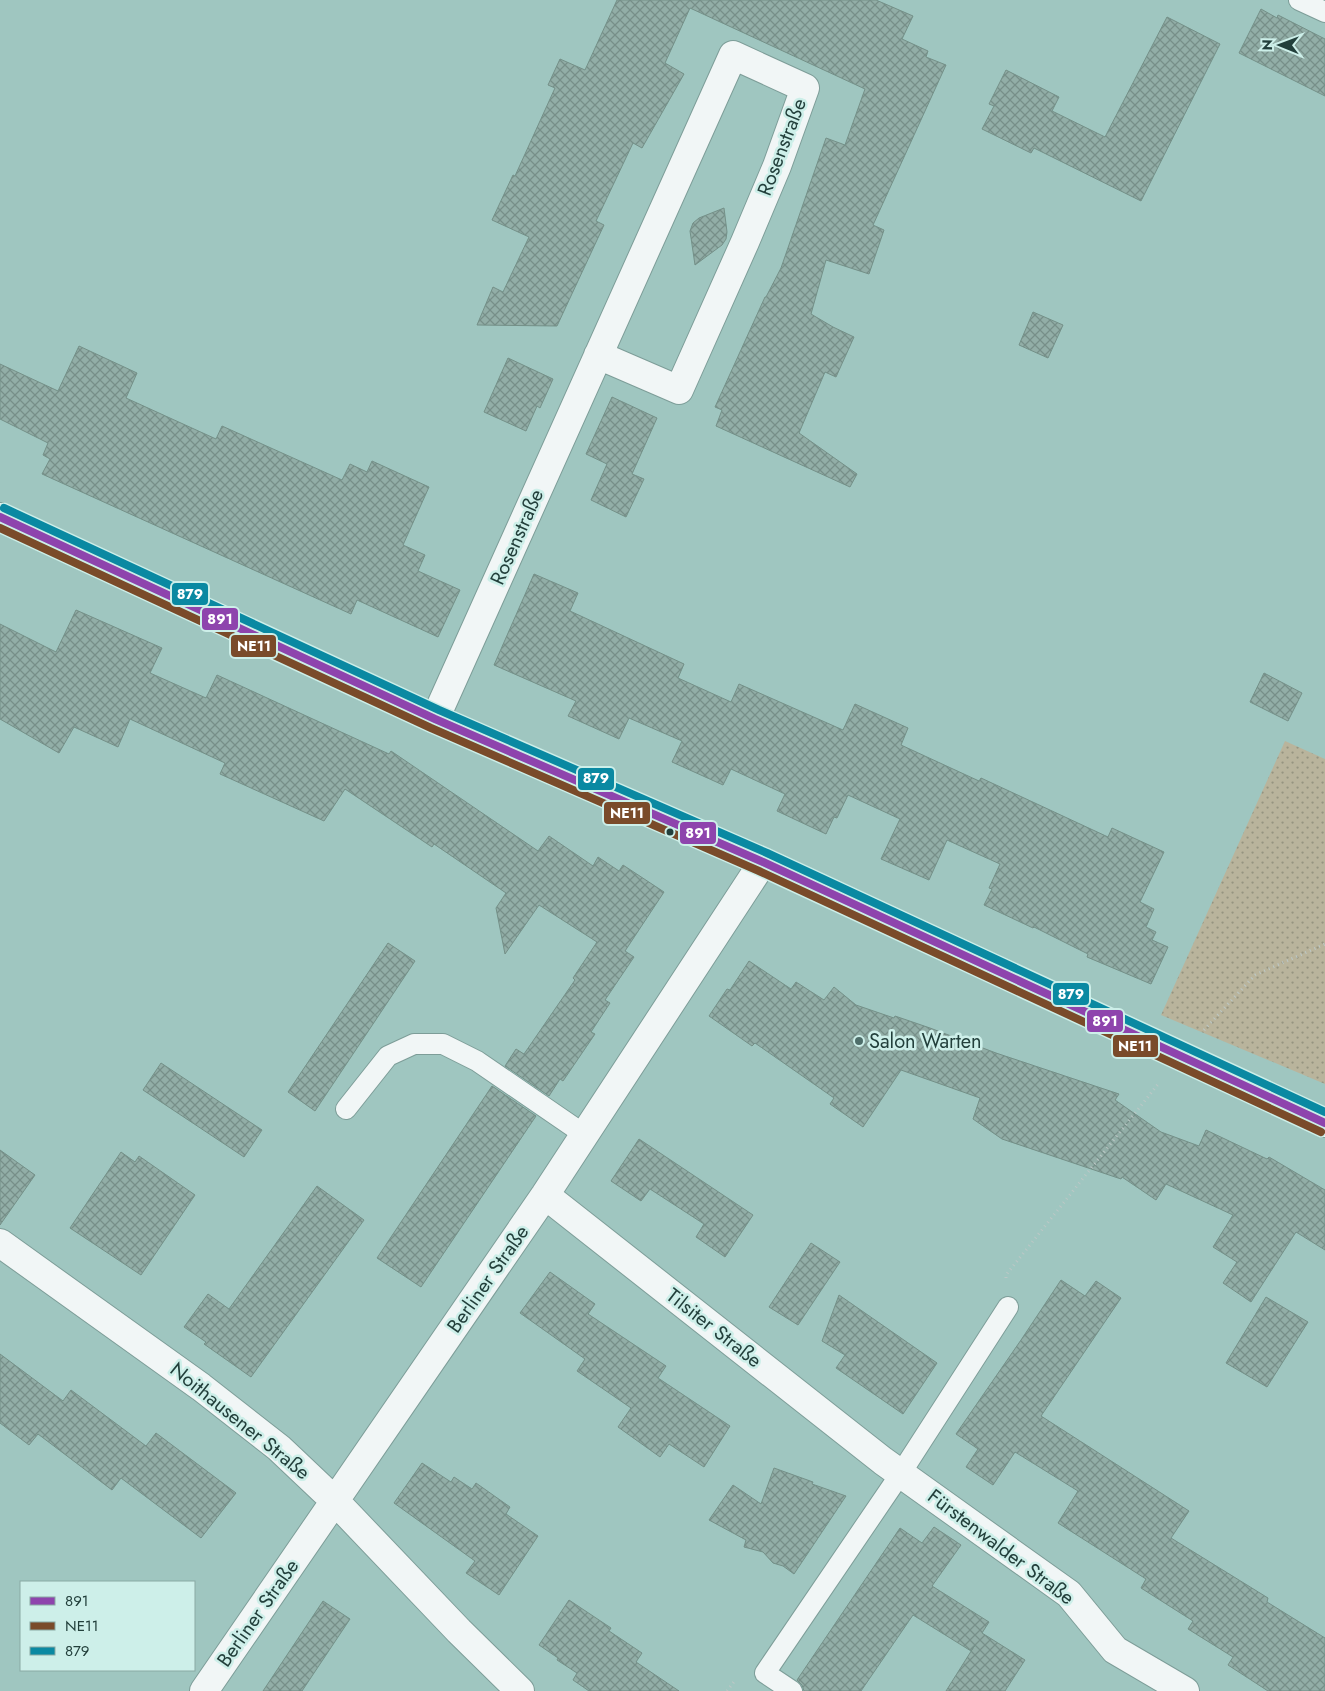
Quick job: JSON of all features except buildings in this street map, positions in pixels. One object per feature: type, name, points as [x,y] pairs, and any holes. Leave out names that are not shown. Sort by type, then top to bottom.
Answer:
[{"type":"street","name":"Rosenstraße","points":[[435,718],[598,355],[734,55],[805,88],[777,166],[679,390],[598,355]]},
{"type":"street","points":[[0,517],[435,718],[762,862],[1325,1124]]},
{"type":"street","name":"Berliner Straße","points":[[204,1691],[546,1195],[762,862]]},
{"type":"street","name":"Tilsiter Straße","points":[[546,1195],[892,1467]]},
{"type":"street","name":"Noithausener Straße","points":[[0,1242],[146,1346],[252,1426],[285,1454],[335,1502],[459,1631],[520,1691]]},
{"type":"street","name":"Fürstenwalder Straße","points":[[892,1467],[1069,1594],[1115,1650],[1185,1691]]},
{"type":"lane","points":[[1299,0],[1325,12]]},
{"type":"lane","points":[[346,1109],[388,1056],[414,1044],[443,1044],[477,1062],[585,1135]]},
{"type":"lane","points":[[792,1691],[766,1673],[892,1467],[1008,1307]]},
{"type":"path","points":[[1008,1307],[1006,1275],[1180,1057],[1255,975],[1325,944]]},
{"type":"shaded area","points":[[1285,741],[1325,759],[1325,1084],[1161,1015]]},
{"type":"transit line","name":"879","points":[[4,508],[439,710],[767,853],[1325,1112]]},
{"type":"transit line","name":"891","points":[[0,517],[435,719],[763,862],[1325,1123]]},
{"type":"transit line","name":"NE11","points":[[0,528],[431,728],[759,871],[1321,1132]]},
{"type":"place","name":"Salon Warten","points":[[859,1041]]}]
